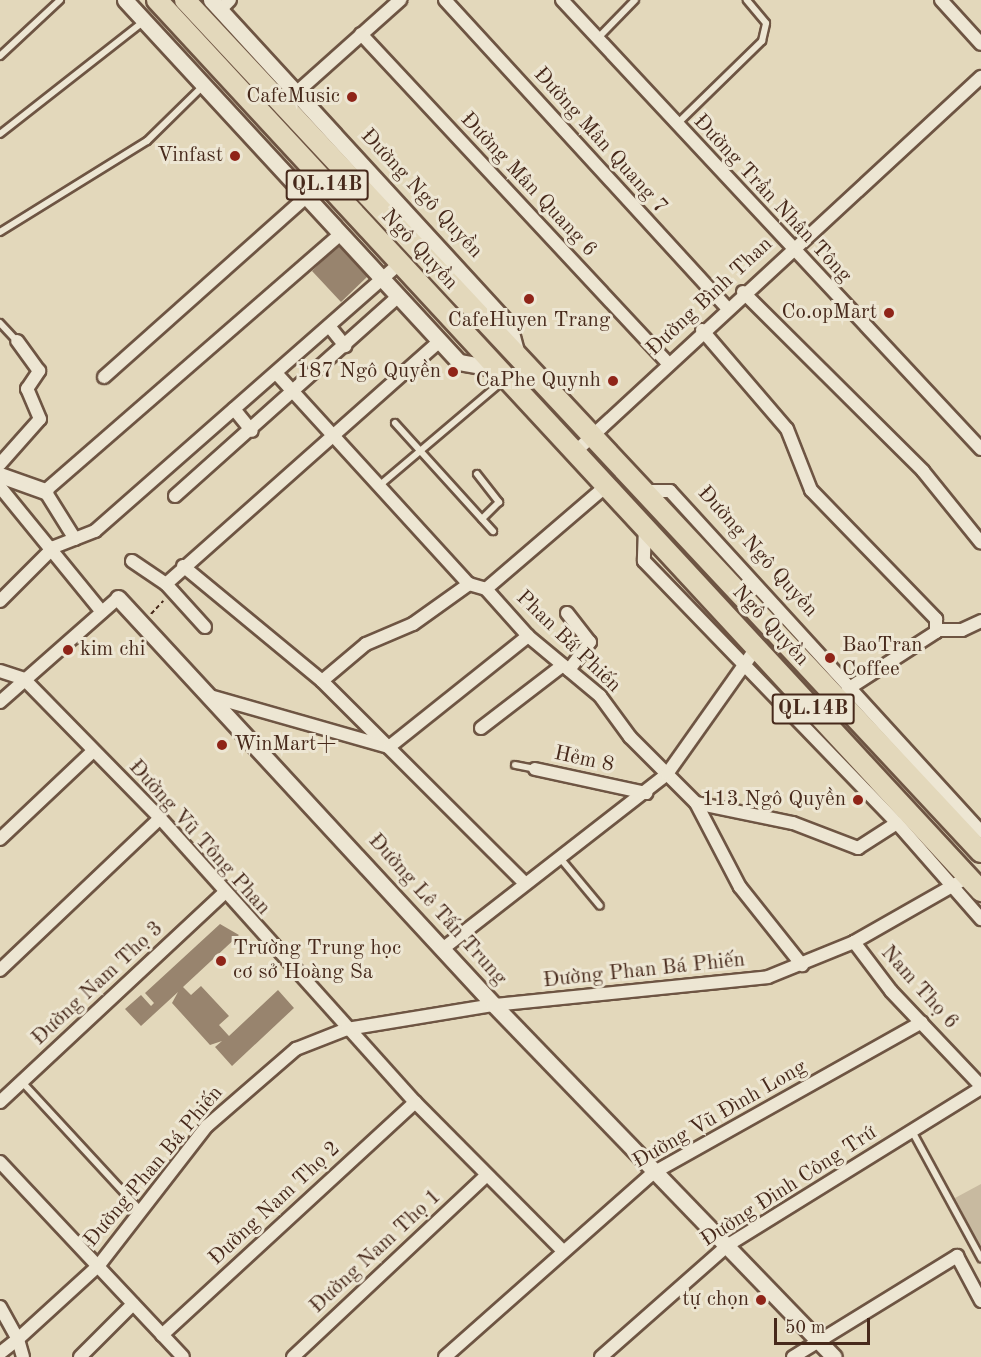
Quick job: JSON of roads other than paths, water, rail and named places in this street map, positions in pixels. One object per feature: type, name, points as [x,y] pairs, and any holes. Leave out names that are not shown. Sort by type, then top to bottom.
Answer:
[{"type":"highway","name":"Ngô Quyền","points":[[157,0],[574,452]]},
{"type":"highway","name":"Ngô Quyền","points":[[185,0],[517,355]]},
{"type":"highway","name":"Đường Ngô Quyền","points":[[517,355],[644,492]]},
{"type":"highway","name":"QL.14B","points":[[574,452],[645,527]]},
{"type":"highway","name":"Ngô Quyền","points":[[644,492],[981,852]]},
{"type":"highway","name":"Ngô Quyền","points":[[645,527],[757,647],[967,884]]},
{"type":"street","points":[[125,0],[459,362],[501,374]]},
{"type":"street","points":[[297,93],[400,0]]},
{"type":"street","name":"Đường Mân Quang 7","points":[[445,0],[726,307]]},
{"type":"street","name":"Đường Trần Nhân Tông","points":[[562,0],[981,449]]},
{"type":"street","points":[[941,0],[981,44]]},
{"type":"street","name":"Đường Ngô Quyền","points":[[220,3],[297,93],[509,325],[517,355]]},
{"type":"street","name":"Đường Mân Quang 6","points":[[361,34],[667,362]]},
{"type":"street","name":"Đường Bình Than","points":[[574,452],[726,307],[981,77]]},
{"type":"street","points":[[104,377],[306,197]]},
{"type":"street","points":[[45,491],[341,234]]},
{"type":"street","points":[[0,601],[54,548],[95,531],[399,264]]},
{"type":"street","points":[[743,292],[923,471],[981,543]]},
{"type":"street","points":[[176,496],[252,430],[291,390],[345,346],[399,296]]},
{"type":"street","points":[[329,326],[345,346]]},
{"type":"street","points":[[702,330],[787,429],[812,490],[936,620],[938,630]]},
{"type":"street","points":[[0,464],[40,419],[27,389],[39,371],[17,340]]},
{"type":"street","points":[[168,589],[183,566],[440,341]]},
{"type":"street","points":[[276,373],[470,584],[413,624],[366,644],[322,681]]},
{"type":"street","points":[[234,409],[252,430]]},
{"type":"street","points":[[0,475],[45,491],[75,539]]},
{"type":"street","points":[[486,589],[606,486]]},
{"type":"street","points":[[0,487],[54,548],[102,612]]},
{"type":"street","name":"Đường Ngô Quyền","points":[[644,492],[670,491],[848,689],[981,831]]},
{"type":"street","points":[[645,527],[644,561],[897,823],[967,884],[981,919]]},
{"type":"street","points":[[132,561],[168,589],[205,627]]},
{"type":"street","points":[[183,566],[322,681],[525,883]]},
{"type":"street","name":"Phan Bá Phiến","points":[[470,584],[486,589],[528,636],[600,696],[667,774],[696,803],[740,887],[802,965]]},
{"type":"street","points":[[0,702],[118,598]]},
{"type":"street","name":"Đường Lê Tấn Trung","points":[[118,598],[213,697],[445,947],[494,1005],[652,1173],[728,1245],[819,1337],[834,1357]]},
{"type":"street","points":[[481,728],[566,668],[590,642],[567,613]]},
{"type":"street","points":[[848,689],[938,630],[963,630],[981,621]]},
{"type":"street","points":[[389,747],[528,636]]},
{"type":"street","points":[[445,947],[525,883],[646,793],[667,774],[757,647]]},
{"type":"street","name":"Đường Vũ Tông Phan","points":[[0,671],[24,680],[160,818],[223,894],[347,1029],[486,1176],[561,1249]]},
{"type":"street","points":[[213,697],[389,747]]},
{"type":"street","points":[[0,839],[93,751]]},
{"type":"street","name":"Hẻm 8","points":[[536,769],[646,793]]},
{"type":"street","points":[[696,803],[793,824],[858,848],[897,823]]},
{"type":"street","points":[[0,970],[160,818]]},
{"type":"street","name":"Đường Phan Bá Phiến","points":[[0,1353],[99,1264],[139,1209],[238,1095],[296,1049],[347,1029],[494,1005],[714,986],[802,965],[854,942],[967,884]]},
{"type":"street","name":"Đường Nam Thọ 3","points":[[0,1102],[223,894]]},
{"type":"street","name":"Nam Thọ 6","points":[[854,942],[981,1087]]},
{"type":"street","name":"Đường Vũ Đình Long","points":[[445,1357],[561,1249],[652,1173],[922,1022]]},
{"type":"street","name":"Đường Đinh Công Trứ","points":[[601,1357],[728,1245],[981,1087]]},
{"type":"street","name":"Đường Nam Thọ 2","points":[[162,1335],[415,1102]]},
{"type":"street","points":[[0,1162],[99,1264],[183,1357]]},
{"type":"street","name":"Đường Nam Thọ 1","points":[[293,1357],[486,1176]]},
{"type":"street","points":[[793,1357],[819,1337],[957,1256],[981,1302]]},
{"type":"street","points":[[80,1357],[133,1304]]},
{"type":"street","points":[[0,1306],[18,1338],[23,1357]]},
{"type":"lane","points":[[0,56],[60,0]]},
{"type":"lane","points":[[598,39],[635,0]]},
{"type":"lane","points":[[677,125],[762,41],[766,23],[747,0]]},
{"type":"lane","points":[[0,134],[62,91],[84,67],[145,20]]},
{"type":"lane","points":[[0,232],[147,141],[204,86]]},
{"type":"lane","points":[[0,323],[17,340]]},
{"type":"lane","points":[[380,485],[419,452],[501,374]]},
{"type":"lane","points":[[395,423],[493,531]]},
{"type":"lane","points":[[477,474],[499,502],[482,519]]},
{"type":"lane","name":"Hẻm 8","points":[[515,765],[536,769]]},
{"type":"lane","points":[[560,858],[600,906]]},
{"type":"lane","points":[[22,1082],[139,1209]]},
{"type":"lane","points":[[912,1131],[981,1258]]},
{"type":"place","name":"CafeMusic","points":[[352,97]]},
{"type":"place","name":"Vinfast","points":[[235,156]]},
{"type":"place","name":"CafeHuyen Trang","points":[[529,299]]},
{"type":"place","name":"Co.opMart","points":[[889,313]]},
{"type":"place","name":"187 Ngô Quyền","points":[[453,372]]},
{"type":"place","name":"CaPhe Quynh","points":[[613,381]]},
{"type":"place","name":"kim chi","points":[[68,650]]},
{"type":"place","name":"BaoTran Coffee","points":[[830,658]]},
{"type":"place","name":"WinMart+","points":[[222,745]]},
{"type":"place","name":"113 Ngô Quyền","points":[[858,800]]},
{"type":"place","name":"Trường Trung học cơ sở Hoàng Sa","points":[[221,961]]},
{"type":"place","name":"tự chọn","points":[[761,1300]]}]
